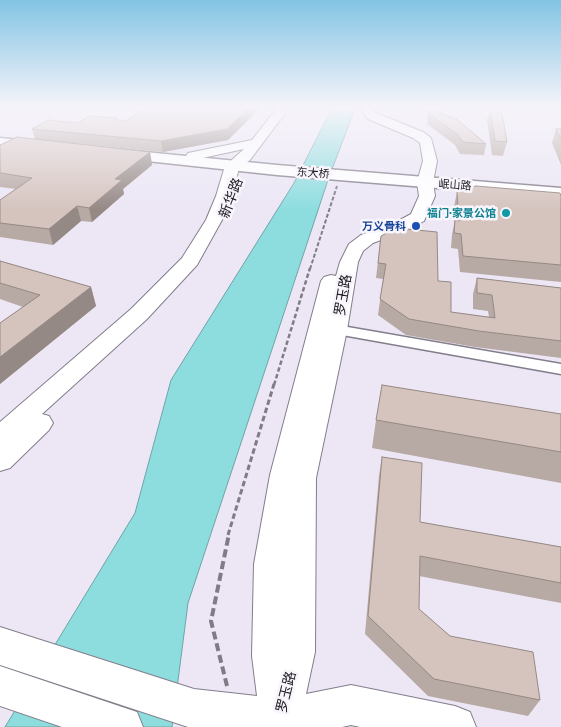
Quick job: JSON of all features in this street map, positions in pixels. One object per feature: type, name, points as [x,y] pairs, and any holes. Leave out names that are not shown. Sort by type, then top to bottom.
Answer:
[{"type":"main road","points":[[4,147],[21,144],[59,146],[32,142]]},
{"type":"main road","name":"罗玉路","points":[[266,721],[296,652],[301,478],[336,330],[349,262],[355,248],[367,239],[404,225],[418,216],[427,196],[426,179],[430,161],[426,142]]},
{"type":"main road","points":[[193,156],[254,143]]},
{"type":"main road","points":[[238,165],[254,143]]},
{"type":"main road","points":[[102,150],[193,156],[238,165],[102,150]]},
{"type":"main road","name":"东大桥","points":[[238,165],[350,173]]},
{"type":"main road","name":"新华路","points":[[0,437],[139,314],[190,260],[214,220],[238,165]]},
{"type":"main road","name":"新华路","points":[[0,460],[85,381],[159,308],[196,263],[223,219],[238,165]]},
{"type":"main road","name":"岷山路","points":[[350,173],[561,187]]},
{"type":"main road","name":"罗玉路","points":[[266,721],[271,656],[271,564],[285,475],[336,260],[342,246],[353,237],[391,226],[408,216],[426,179]]},
{"type":"main road","name":"岷山路","points":[[426,179],[561,193]]},
{"type":"main road","points":[[0,646],[194,709],[266,721],[351,705],[455,727]]},
{"type":"main road","points":[[10,689],[122,727]]},
{"type":"street","points":[[336,330],[561,369]]},
{"type":"path","points":[[266,721],[211,621],[227,539],[329,206],[338,183],[350,173]]},
{"type":"shaded area","points":[[315,142],[342,142],[329,177],[188,603],[172,727],[5,727],[135,513],[171,380],[294,183]]},
{"type":"building","points":[[7,142],[61,142],[150,152],[115,179],[122,180],[89,208],[77,206],[49,229],[0,223],[0,200],[32,178],[0,173],[0,145]]},
{"type":"building","points":[[463,142],[484,142],[486,144]]},
{"type":"building","points":[[476,186],[560,193],[561,265],[463,256],[461,234],[454,233],[455,220],[459,221],[457,192]]},
{"type":"building","points":[[396,228],[437,232],[438,281],[451,282],[451,312],[495,318],[492,295],[477,293],[477,278],[561,288],[561,341],[479,331],[409,319],[380,299],[386,264],[378,263],[381,236]]},
{"type":"building","points":[[0,261],[91,287],[0,357],[0,323],[40,295],[0,283]]},
{"type":"building","points":[[382,385],[561,414],[561,452],[376,420]]},
{"type":"building","points":[[382,457],[422,463],[420,522],[561,547],[561,583],[420,556],[419,609],[450,636],[533,652],[540,700],[434,679],[368,616]]},
{"type":"place","name":"福门·家景公馆","points":[[506,213]]},
{"type":"place","name":"万义骨科","points":[[416,226]]}]
